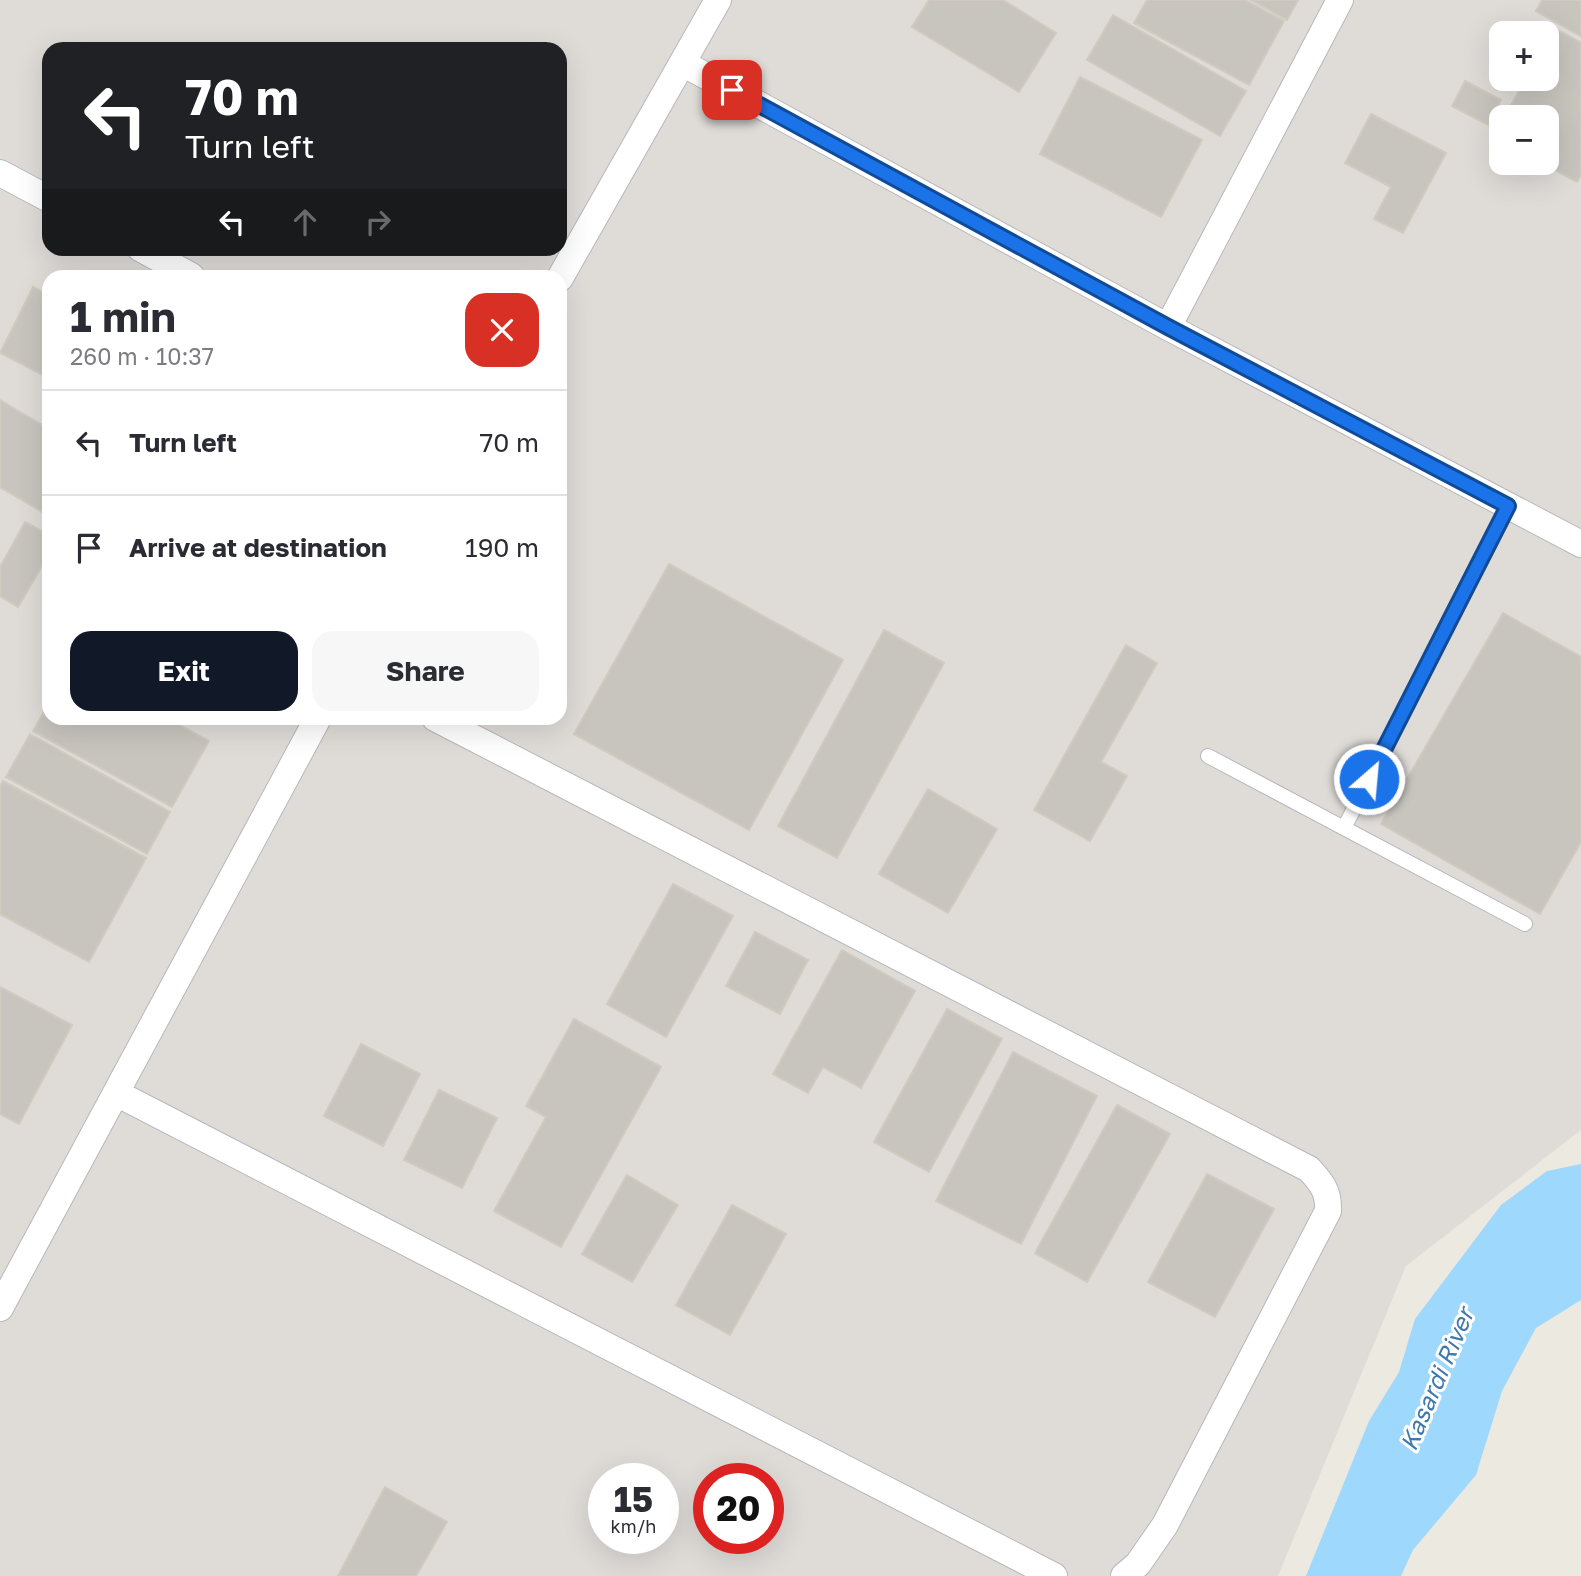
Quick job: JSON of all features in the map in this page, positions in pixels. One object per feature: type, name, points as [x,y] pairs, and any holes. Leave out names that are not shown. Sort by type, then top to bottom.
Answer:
[{"type":"street","points":[[565,270],[718,0]]},
{"type":"street","points":[[1168,327],[1340,0]]},
{"type":"street","points":[[684,64],[1168,327],[1581,544]]},
{"type":"street","points":[[1,177],[42,197]]},
{"type":"street","points":[[155,256],[180,270]]},
{"type":"street","points":[[0,1308],[314,725]]},
{"type":"street","points":[[449,725],[1309,1169],[1319,1180],[1329,1195],[1328,1211],[1165,1525],[1146,1554],[1124,1576]]},
{"type":"street","points":[[116,1093],[1054,1576]]},
{"type":"lane","points":[[1344,828],[1508,506]]},
{"type":"lane","points":[[1208,756],[1525,925]]},
{"type":"shaded area","points":[[0,0],[1581,0],[1581,1130],[1406,1266],[1278,1576],[0,1576]]},
{"type":"water","name":"Kasardi River","points":[[1581,1164],[1581,1300],[1536,1328],[1502,1391],[1476,1475],[1413,1550],[1401,1576],[1306,1576],[1369,1421],[1399,1372],[1415,1319],[1501,1205],[1547,1171]]},
{"type":"building","points":[[929,0],[1003,0],[1056,33],[1019,92],[912,27]]},
{"type":"building","points":[[1147,0],[1245,0],[1284,21],[1249,85],[1134,23]]},
{"type":"building","points":[[1251,0],[1298,0],[1287,20]]},
{"type":"building","points":[[1542,0],[1581,0],[1581,36],[1559,24],[1559,21],[1536,11]]},
{"type":"building","points":[[1113,15],[1246,91],[1220,136],[1087,60]]},
{"type":"building","points":[[1559,31],[1581,43],[1581,175],[1577,182],[1559,172],[1559,105],[1511,105],[1519,91],[1559,91]]},
{"type":"building","points":[[1080,77],[1202,140],[1161,217],[1040,154]]},
{"type":"building","points":[[1465,81],[1501,100],[1498,105],[1489,105],[1488,125],[1452,106]]},
{"type":"building","points":[[1371,114],[1446,153],[1403,233],[1374,219],[1391,187],[1345,163]]},
{"type":"building","points":[[33,287],[42,292],[42,374],[0,353]]},
{"type":"building","points":[[0,400],[42,425],[42,512],[0,487]]},
{"type":"building","points":[[25,522],[42,531],[42,566],[18,607],[0,596],[0,567]]},
{"type":"building","points":[[669,564],[843,660],[749,830],[574,734]]},
{"type":"building","points":[[1503,613],[1581,657],[1581,842],[1540,914],[1381,824]]},
{"type":"building","points":[[884,630],[944,663],[837,858],[778,826]]},
{"type":"building","points":[[1126,645],[1157,663],[1101,762],[1127,776],[1090,841],[1034,810]]},
{"type":"building","points":[[42,715],[42,725],[179,725],[209,741],[172,807],[33,731]]},
{"type":"building","points":[[30,734],[170,812],[147,854],[6,777]]},
{"type":"building","points":[[3,781],[146,858],[89,962],[0,914],[0,786]]},
{"type":"building","points":[[928,789],[997,829],[948,913],[879,874]]},
{"type":"building","points":[[673,884],[733,916],[666,1037],[607,1004]]},
{"type":"building","points":[[755,932],[808,960],[780,1014],[726,986]]},
{"type":"building","points":[[842,950],[915,991],[861,1088],[823,1067],[808,1093],[773,1074]]},
{"type":"building","points":[[0,987],[72,1025],[19,1124],[0,1114]]},
{"type":"building","points":[[947,1009],[1002,1039],[929,1172],[874,1142]]},
{"type":"building","points":[[574,1019],[661,1067],[561,1247],[494,1211],[546,1117],[526,1106]]},
{"type":"building","points":[[361,1044],[420,1074],[383,1146],[324,1116]]},
{"type":"building","points":[[1013,1052],[1097,1096],[1021,1244],[936,1201]]},
{"type":"building","points":[[439,1090],[497,1118],[462,1188],[404,1160]]},
{"type":"building","points":[[1117,1105],[1170,1134],[1087,1282],[1035,1253]]},
{"type":"building","points":[[1207,1174],[1274,1209],[1215,1317],[1148,1282]]},
{"type":"building","points":[[627,1175],[678,1205],[632,1282],[582,1254]]},
{"type":"building","points":[[732,1205],[786,1234],[730,1335],[676,1305]]},
{"type":"building","points":[[385,1487],[447,1522],[416,1576],[338,1576]]},
{"type":"route","points":[[732,90],[1168,327],[1508,506],[1369,779]]}]
